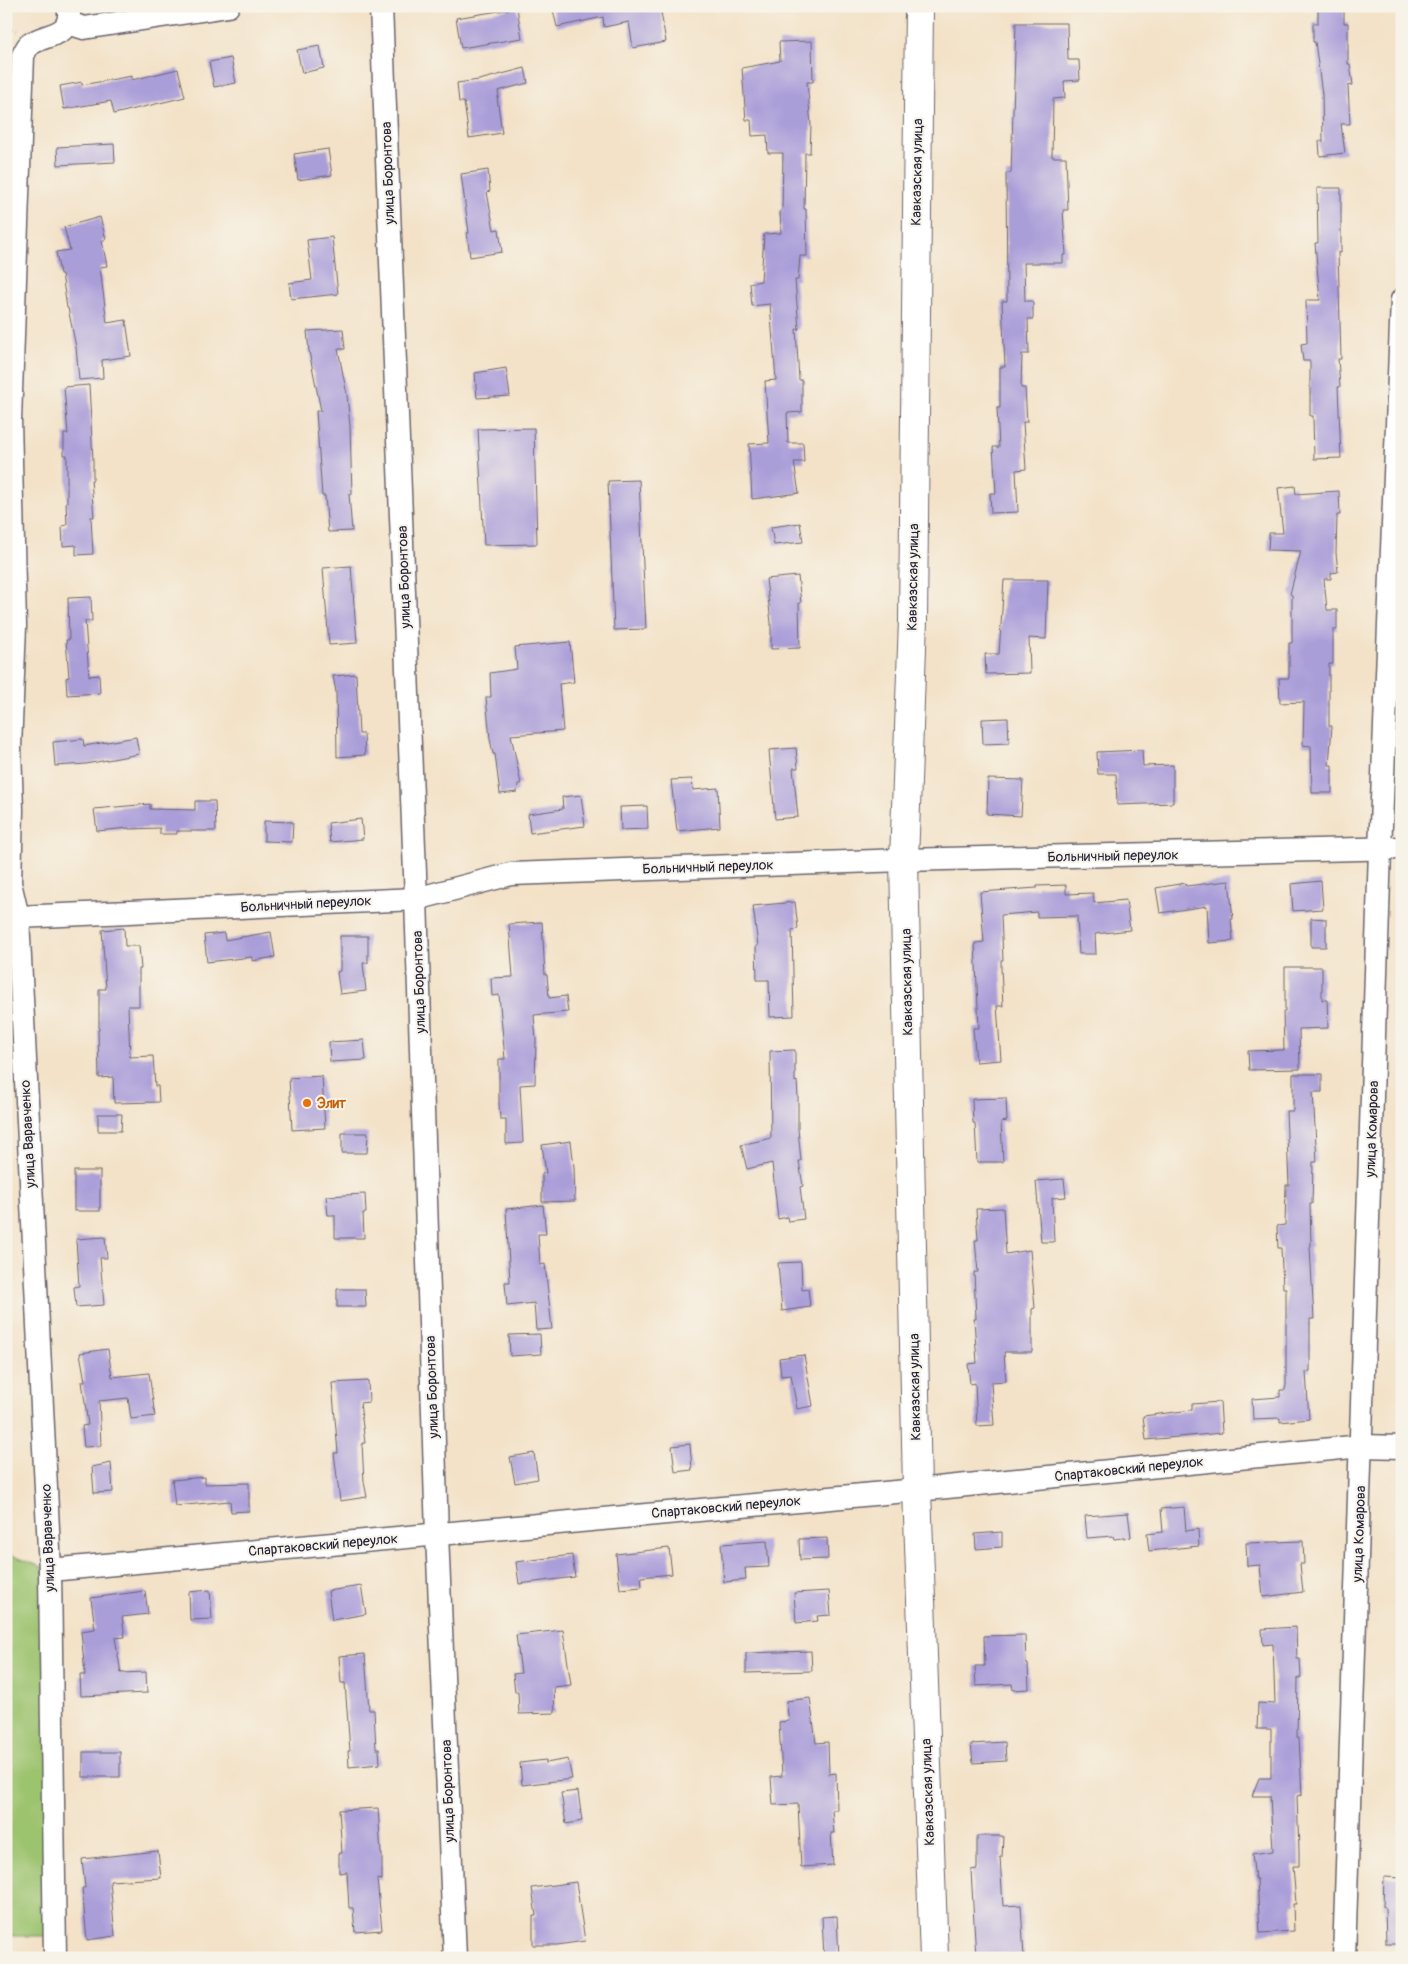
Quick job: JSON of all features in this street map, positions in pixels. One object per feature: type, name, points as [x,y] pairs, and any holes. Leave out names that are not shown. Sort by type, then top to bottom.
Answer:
[{"type":"street","points":[[68,15],[84,28],[228,6]]},
{"type":"street","name":"улица Боронтова","points":[[381,6],[416,899],[437,1534],[455,1958]]},
{"type":"street","name":"Кавказская улица","points":[[919,6],[913,620],[904,860],[916,1490],[934,1958]]},
{"type":"street","name":"улица Варавченко","points":[[55,1958],[50,1570],[18,916],[10,883],[12,810],[10,747],[15,626],[10,420],[22,55],[28,46],[62,31],[68,15]]},
{"type":"street","name":"улица Комарова","points":[[1344,1958],[1362,1446],[1391,849],[1402,300]]},
{"type":"street","name":"Больничный переулок","points":[[18,916],[416,899],[510,874],[904,860],[1391,849]]},
{"type":"street","name":"Спартаковский переулок","points":[[50,1570],[916,1490],[1362,1446],[1402,1447]]},
{"type":"green space","points":[[6,1553],[50,1570],[55,1936],[6,1936]]},
{"type":"building","points":[[552,6],[660,6],[666,42],[633,48],[629,22],[604,27],[603,17],[557,27]]},
{"type":"building","points":[[1318,6],[1344,6],[1344,23],[1348,23],[1348,64],[1350,64],[1353,85],[1348,86],[1350,124],[1341,124],[1345,153],[1320,156],[1319,141],[1323,141],[1322,94],[1315,42],[1313,42],[1313,23],[1318,23]]},
{"type":"building","points":[[517,8],[522,38],[461,48],[456,18]]},
{"type":"building","points":[[1016,23],[1067,23],[1068,60],[1079,60],[1080,80],[1064,81],[1065,98],[1053,99],[1052,157],[1066,157],[1068,210],[1063,210],[1066,255],[1063,255],[1063,263],[1024,263],[1025,301],[1033,301],[1033,319],[1028,319],[1029,354],[1022,354],[1021,388],[1025,388],[1027,422],[1023,422],[1026,469],[1016,470],[1018,512],[991,513],[990,493],[996,493],[993,447],[999,447],[997,408],[1000,408],[1000,367],[1005,367],[1002,301],[1007,301],[1006,173],[1011,173]]},
{"type":"building","points":[[812,41],[813,82],[807,82],[811,125],[810,153],[805,153],[804,209],[806,209],[807,256],[800,256],[798,280],[795,280],[799,329],[796,329],[799,380],[802,380],[802,412],[787,413],[788,443],[803,443],[804,462],[794,462],[799,493],[752,499],[749,444],[769,443],[765,381],[776,380],[770,304],[752,306],[750,283],[761,281],[764,234],[781,233],[780,211],[782,210],[783,153],[768,153],[767,135],[752,136],[751,120],[746,120],[742,68],[780,61],[779,42]]},
{"type":"building","points":[[320,46],[324,68],[302,73],[297,50]]},
{"type":"building","points":[[231,58],[236,83],[214,87],[209,62]]},
{"type":"building","points":[[525,68],[528,83],[498,91],[499,97],[497,97],[502,133],[469,138],[464,102],[459,102],[457,83],[479,80]]},
{"type":"building","points":[[178,69],[185,97],[114,114],[111,101],[64,109],[60,86],[82,82],[82,85],[132,76],[132,80]]},
{"type":"building","points":[[114,144],[115,162],[58,165],[57,147]]},
{"type":"building","points":[[328,149],[332,175],[298,180],[294,154]]},
{"type":"building","points":[[488,170],[490,191],[487,192],[494,230],[499,229],[502,252],[470,257],[467,233],[469,233],[461,174]]},
{"type":"building","points":[[1317,188],[1341,188],[1341,253],[1338,252],[1341,359],[1338,359],[1340,387],[1338,387],[1341,458],[1314,459],[1313,416],[1310,416],[1310,361],[1303,361],[1301,344],[1307,343],[1306,300],[1320,300],[1315,243],[1318,243]]},
{"type":"building","points":[[100,217],[106,239],[102,241],[107,266],[100,267],[107,323],[126,320],[131,356],[102,360],[103,378],[79,380],[76,347],[56,252],[70,250],[64,227]]},
{"type":"building","points":[[332,237],[338,294],[291,299],[289,283],[312,280],[307,240]]},
{"type":"building","points":[[343,329],[345,349],[338,349],[347,395],[350,426],[352,494],[349,494],[352,531],[328,532],[325,496],[322,496],[316,411],[321,411],[307,331]]},
{"type":"building","points":[[506,368],[510,396],[477,398],[475,373]]},
{"type":"building","points":[[89,385],[93,460],[93,480],[91,480],[94,517],[91,517],[93,554],[76,555],[76,545],[63,546],[62,526],[67,525],[67,455],[64,455],[64,434],[68,434],[64,387]]},
{"type":"building","points":[[534,428],[537,544],[484,545],[478,429]]},
{"type":"building","points":[[639,480],[646,629],[614,630],[608,481]]},
{"type":"building","points":[[1295,486],[1296,494],[1339,491],[1340,515],[1337,515],[1336,553],[1338,572],[1331,573],[1331,579],[1324,579],[1327,610],[1337,610],[1337,630],[1333,630],[1333,664],[1329,664],[1329,726],[1332,726],[1329,765],[1332,765],[1332,793],[1312,793],[1311,746],[1303,745],[1304,702],[1280,703],[1279,678],[1289,678],[1289,643],[1292,643],[1292,595],[1290,594],[1301,551],[1268,550],[1269,533],[1283,533],[1278,488]]},
{"type":"building","points":[[800,523],[803,542],[774,545],[771,527]]},
{"type":"building","points":[[351,566],[357,643],[329,645],[323,568]]},
{"type":"building","points":[[798,576],[801,603],[799,603],[800,648],[771,649],[771,623],[766,579]]},
{"type":"building","points":[[1004,580],[1048,580],[1046,639],[1029,638],[1030,673],[986,674],[985,654],[999,654]]},
{"type":"building","points":[[91,597],[92,621],[85,621],[89,676],[99,675],[100,693],[67,695],[66,678],[69,677],[66,640],[69,640],[68,598]]},
{"type":"building","points":[[570,642],[574,682],[559,684],[563,731],[511,735],[521,784],[518,784],[517,792],[500,794],[495,754],[493,754],[490,739],[486,697],[491,697],[490,673],[517,669],[515,647]]},
{"type":"building","points":[[356,674],[359,734],[364,734],[365,755],[337,757],[336,692],[333,676]]},
{"type":"building","points":[[1008,718],[1009,743],[983,744],[982,719]]},
{"type":"building","points":[[136,737],[139,754],[86,764],[55,766],[53,742],[83,739],[84,746]]},
{"type":"building","points":[[796,748],[798,768],[793,768],[798,817],[775,819],[769,750]]},
{"type":"building","points":[[1142,750],[1143,766],[1173,765],[1173,803],[1117,805],[1116,774],[1098,774],[1097,752]]},
{"type":"building","points":[[692,779],[693,790],[718,788],[720,827],[677,831],[671,780]]},
{"type":"building","points":[[988,779],[1023,780],[1021,816],[987,814]]},
{"type":"building","points":[[581,795],[585,826],[530,833],[528,814],[563,809],[562,797]]},
{"type":"building","points":[[195,801],[215,801],[216,831],[177,831],[177,834],[160,834],[160,828],[129,828],[97,831],[94,809],[150,804],[150,809],[195,810]]},
{"type":"building","points":[[647,806],[648,829],[621,830],[620,807]]},
{"type":"building","points":[[361,819],[363,839],[330,842],[328,823]]},
{"type":"building","points":[[264,821],[293,822],[292,842],[264,841]]},
{"type":"building","points":[[1229,881],[1233,941],[1209,943],[1207,906],[1160,913],[1156,888],[1185,883],[1186,886]]},
{"type":"building","points":[[1321,881],[1323,909],[1293,911],[1291,884]]},
{"type":"building","points":[[1066,885],[1066,894],[1093,893],[1094,903],[1126,900],[1130,930],[1095,934],[1096,954],[1079,954],[1077,916],[1037,917],[1037,912],[1001,915],[1003,1006],[997,1006],[1001,1060],[976,1062],[973,1028],[979,1028],[975,943],[984,942],[980,892]]},
{"type":"building","points":[[795,902],[798,929],[792,930],[794,1016],[770,1017],[769,980],[757,980],[756,946],[758,946],[753,906]]},
{"type":"building","points":[[1311,918],[1326,919],[1326,947],[1311,947]]},
{"type":"building","points":[[542,922],[545,975],[547,975],[549,998],[566,996],[568,1012],[534,1015],[536,1040],[535,1084],[520,1085],[523,1143],[506,1144],[506,1119],[500,1119],[499,1103],[499,1059],[505,1059],[499,995],[492,996],[491,978],[513,977],[509,924]]},
{"type":"building","points":[[124,928],[125,946],[139,946],[141,969],[139,969],[139,1006],[128,1006],[130,1057],[153,1056],[155,1086],[158,1086],[159,1102],[114,1103],[113,1077],[99,1078],[99,989],[106,989],[102,930]]},
{"type":"building","points":[[271,932],[275,957],[252,961],[252,957],[207,962],[204,935],[224,933],[225,940]]},
{"type":"building","points":[[340,936],[368,936],[368,963],[363,963],[366,991],[340,994],[337,972],[340,971]]},
{"type":"building","points":[[1285,967],[1322,967],[1322,1000],[1327,1000],[1328,1028],[1299,1029],[1300,1069],[1249,1070],[1248,1051],[1284,1050]]},
{"type":"building","points":[[364,1040],[366,1060],[330,1062],[329,1042]]},
{"type":"building","points":[[795,1050],[795,1082],[797,1081],[801,1161],[799,1161],[803,1186],[800,1187],[804,1219],[788,1221],[787,1217],[778,1219],[772,1163],[747,1169],[741,1145],[771,1138],[770,1051]]},
{"type":"building","points":[[1293,1074],[1322,1074],[1322,1092],[1313,1092],[1317,1162],[1313,1162],[1312,1204],[1310,1204],[1314,1319],[1310,1319],[1310,1371],[1306,1372],[1309,1419],[1280,1422],[1280,1418],[1253,1419],[1252,1399],[1280,1397],[1280,1390],[1285,1390],[1286,1385],[1286,1288],[1283,1288],[1281,1248],[1278,1248],[1277,1226],[1285,1225],[1286,1185],[1289,1185],[1286,1111],[1293,1111]]},
{"type":"building","name":"Элит","points":[[322,1076],[325,1128],[292,1130],[289,1078]]},
{"type":"building","points":[[1006,1098],[1007,1121],[1001,1122],[1003,1162],[977,1162],[972,1099]]},
{"type":"building","points":[[98,1114],[122,1114],[121,1131],[98,1131]]},
{"type":"building","points":[[342,1133],[368,1133],[367,1153],[342,1153]]},
{"type":"building","points":[[571,1141],[575,1201],[542,1202],[542,1174],[546,1173],[542,1145]]},
{"type":"building","points":[[74,1171],[100,1171],[100,1211],[74,1211]]},
{"type":"building","points":[[1064,1179],[1066,1197],[1052,1198],[1054,1242],[1041,1242],[1036,1181]]},
{"type":"building","points":[[365,1194],[366,1213],[363,1213],[364,1238],[335,1238],[335,1215],[328,1215],[326,1196]]},
{"type":"building","points":[[543,1205],[546,1234],[538,1234],[540,1265],[545,1264],[552,1329],[536,1330],[534,1303],[507,1306],[505,1282],[510,1282],[506,1209]]},
{"type":"building","points":[[1003,1208],[1006,1254],[1030,1250],[1035,1308],[1032,1309],[1032,1352],[1004,1352],[1006,1381],[991,1382],[994,1425],[977,1426],[975,1383],[970,1384],[968,1364],[977,1363],[974,1319],[976,1319],[974,1272],[978,1272],[975,1240],[978,1240],[976,1209]]},
{"type":"building","points":[[105,1237],[107,1258],[100,1258],[104,1305],[76,1307],[74,1287],[79,1286],[76,1239]]},
{"type":"building","points":[[801,1262],[802,1290],[808,1289],[810,1307],[782,1311],[778,1263]]},
{"type":"building","points":[[337,1289],[365,1289],[366,1307],[337,1307]]},
{"type":"building","points":[[540,1334],[541,1354],[510,1356],[509,1335]]},
{"type":"building","points":[[108,1349],[112,1377],[149,1373],[155,1416],[131,1419],[128,1398],[99,1401],[101,1446],[84,1447],[82,1426],[88,1425],[82,1381],[85,1381],[80,1353]]},
{"type":"building","points":[[804,1355],[813,1406],[797,1409],[791,1375],[781,1376],[779,1358]]},
{"type":"building","points":[[368,1381],[369,1402],[360,1403],[365,1443],[362,1443],[364,1482],[367,1497],[340,1501],[334,1453],[338,1453],[332,1383]]},
{"type":"building","points":[[1220,1402],[1222,1433],[1146,1440],[1143,1416],[1192,1410],[1192,1404]]},
{"type":"building","points":[[690,1444],[692,1470],[675,1472],[672,1446]]},
{"type":"building","points":[[534,1453],[538,1479],[515,1483],[510,1457]]},
{"type":"building","points":[[111,1463],[113,1492],[94,1493],[92,1467]]},
{"type":"building","points":[[205,1477],[205,1484],[249,1483],[249,1511],[231,1512],[230,1501],[175,1506],[172,1480]]},
{"type":"building","points":[[1184,1507],[1186,1531],[1198,1529],[1199,1546],[1149,1551],[1147,1534],[1163,1532],[1161,1509]]},
{"type":"building","points":[[1128,1513],[1131,1537],[1114,1539],[1113,1536],[1087,1538],[1085,1516]]},
{"type":"building","points":[[1002,1532],[1002,1547],[976,1549],[975,1534]]},
{"type":"building","points":[[827,1538],[828,1559],[800,1560],[799,1539]]},
{"type":"building","points":[[767,1541],[769,1567],[745,1568],[746,1580],[724,1582],[721,1544]]},
{"type":"building","points":[[1303,1541],[1304,1564],[1300,1564],[1303,1592],[1263,1597],[1260,1565],[1247,1566],[1246,1543]]},
{"type":"building","points":[[669,1548],[672,1574],[641,1577],[642,1587],[620,1589],[616,1554]]},
{"type":"building","points":[[572,1555],[575,1577],[519,1584],[516,1562]]},
{"type":"building","points":[[361,1586],[366,1614],[332,1620],[328,1591]]},
{"type":"building","points":[[210,1590],[212,1619],[190,1620],[189,1592]]},
{"type":"building","points":[[145,1591],[148,1614],[122,1617],[125,1637],[115,1638],[121,1673],[146,1672],[147,1693],[81,1696],[80,1675],[85,1675],[81,1631],[95,1629],[91,1598]]},
{"type":"building","points":[[829,1591],[831,1615],[817,1616],[818,1621],[796,1623],[794,1593]]},
{"type":"building","points":[[1296,1627],[1297,1659],[1300,1659],[1301,1678],[1298,1678],[1297,1738],[1299,1738],[1302,1795],[1297,1796],[1299,1866],[1293,1866],[1296,1904],[1293,1904],[1294,1931],[1260,1933],[1257,1879],[1255,1879],[1252,1854],[1273,1851],[1270,1796],[1252,1796],[1259,1778],[1271,1778],[1271,1729],[1257,1729],[1258,1703],[1275,1704],[1273,1644],[1263,1645],[1262,1629]]},
{"type":"building","points":[[563,1630],[571,1685],[554,1687],[555,1713],[519,1714],[518,1692],[515,1692],[513,1674],[521,1673],[516,1635]]},
{"type":"building","points":[[1025,1635],[1029,1689],[1013,1690],[1012,1684],[976,1686],[975,1666],[985,1666],[984,1636]]},
{"type":"building","points":[[811,1651],[812,1671],[746,1673],[746,1653]]},
{"type":"building","points":[[365,1654],[369,1710],[374,1710],[376,1749],[379,1749],[380,1764],[349,1767],[348,1751],[350,1751],[345,1683],[341,1683],[339,1656]]},
{"type":"building","points":[[810,1698],[816,1743],[828,1742],[829,1774],[836,1773],[837,1810],[832,1810],[834,1833],[831,1833],[833,1865],[801,1867],[798,1804],[773,1805],[771,1777],[782,1776],[779,1722],[789,1721],[786,1701]]},
{"type":"building","points":[[1005,1742],[1006,1761],[973,1763],[971,1744]]},
{"type":"building","points":[[83,1752],[120,1752],[120,1777],[83,1777]]},
{"type":"building","points":[[568,1759],[572,1779],[522,1785],[520,1763],[546,1760],[546,1763]]},
{"type":"building","points":[[578,1791],[582,1821],[566,1824],[561,1793]]},
{"type":"building","points":[[378,1808],[382,1880],[377,1879],[382,1930],[355,1932],[353,1908],[349,1908],[347,1872],[339,1873],[339,1853],[342,1853],[339,1810]]},
{"type":"building","points":[[977,1836],[1003,1836],[1002,1857],[1000,1857],[1003,1906],[1021,1905],[1024,1958],[976,1958],[971,1870],[977,1869]]},
{"type":"building","points":[[158,1851],[161,1878],[110,1881],[115,1936],[87,1940],[82,1888],[85,1888],[82,1859]]},
{"type":"building","points":[[1384,1877],[1402,1878],[1402,1944],[1386,1944],[1385,1907],[1383,1907]]},
{"type":"building","points":[[576,1882],[585,1941],[557,1945],[533,1945],[533,1916],[536,1916],[532,1888]]},
{"type":"building","points":[[837,1916],[839,1958],[824,1958],[822,1917]]},
{"type":"place","name":"Элит","points":[[307,1103]]}]
